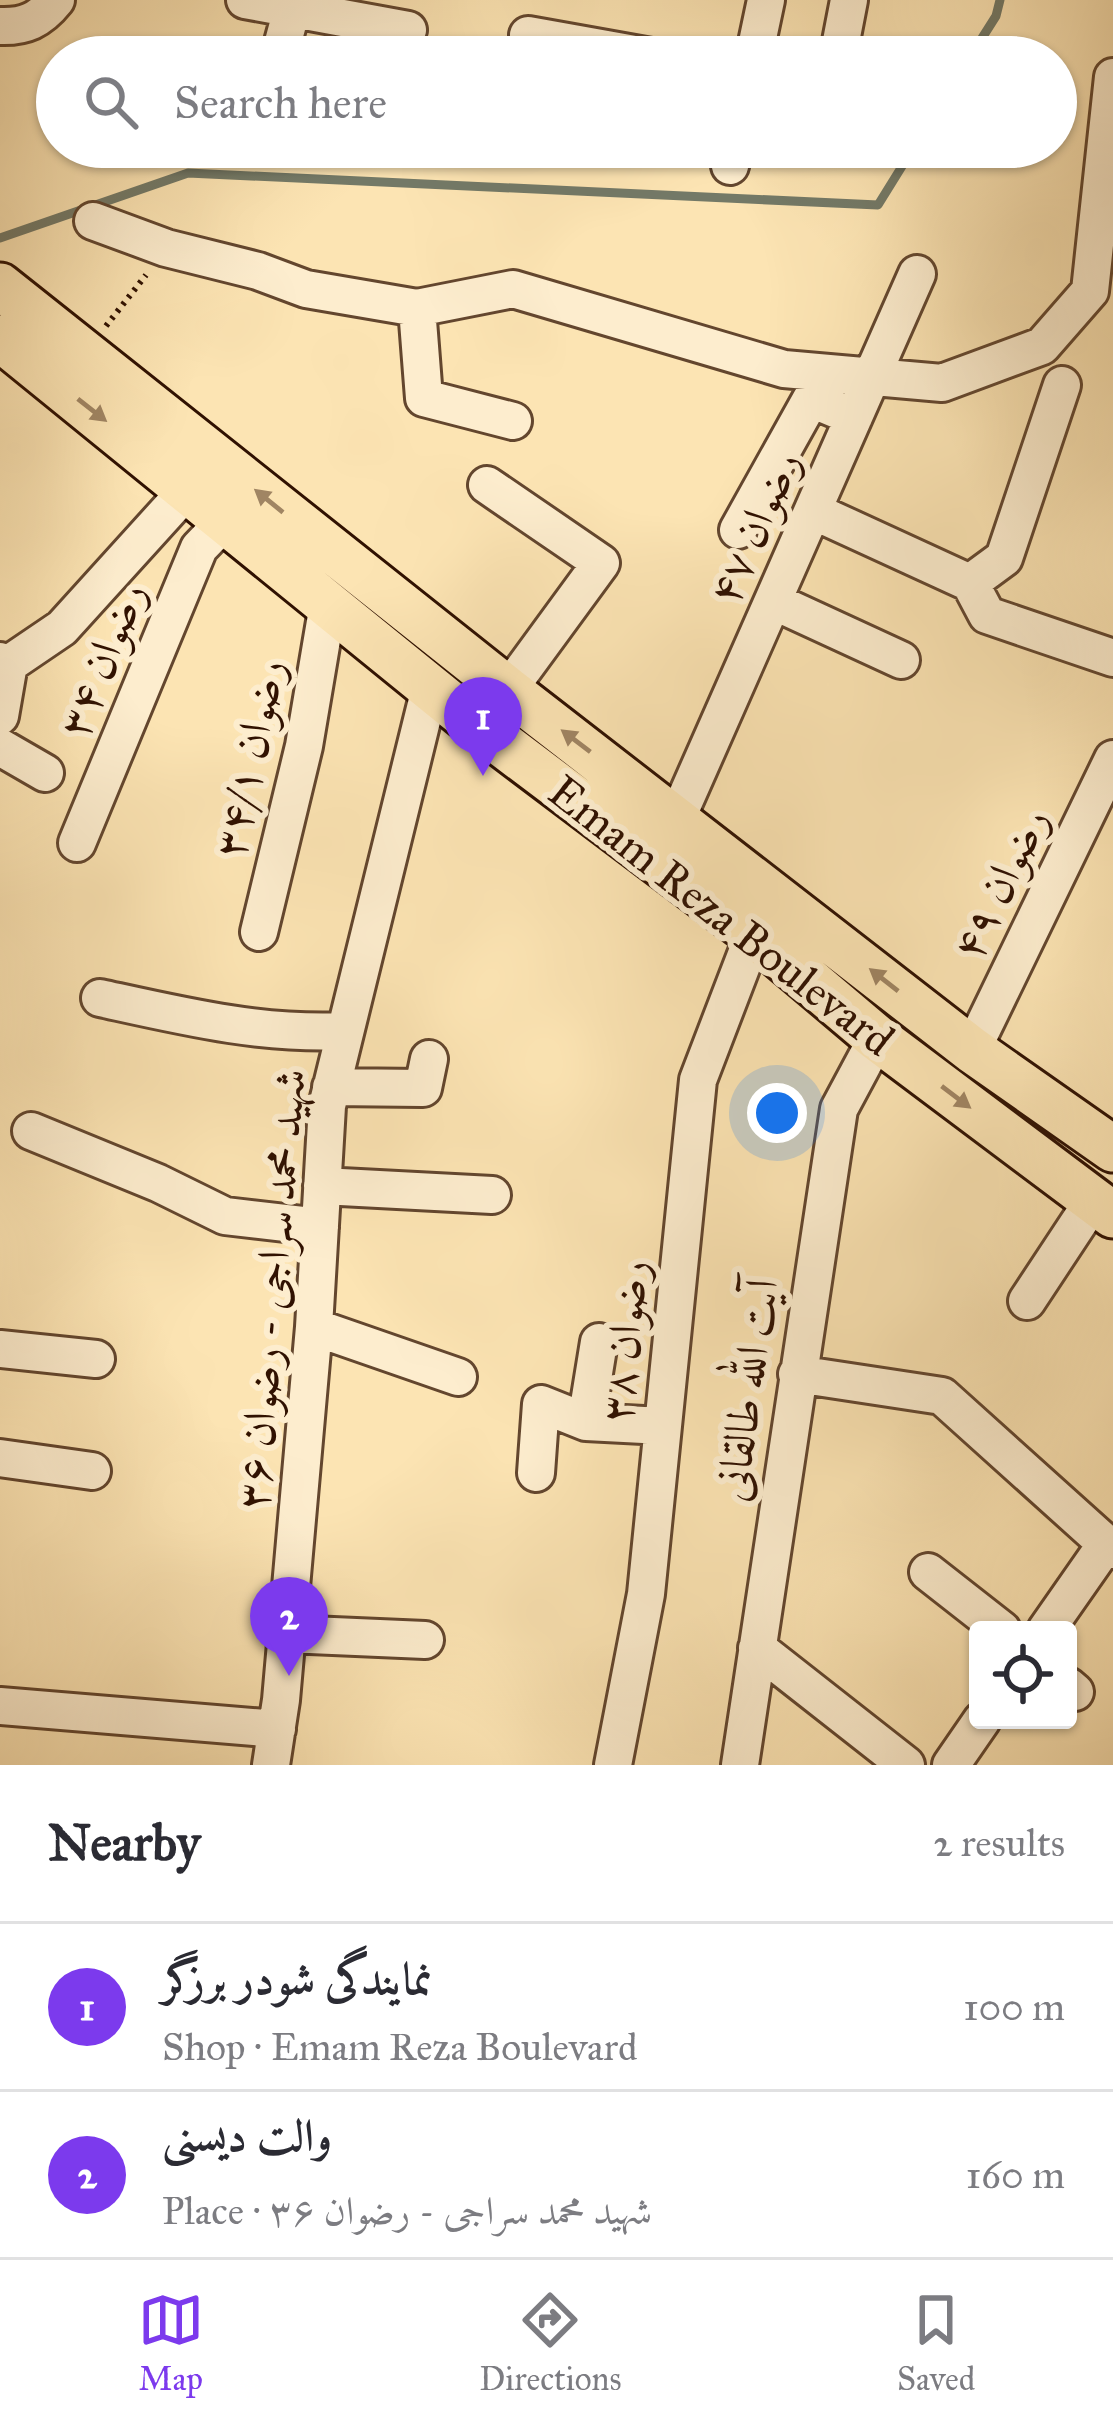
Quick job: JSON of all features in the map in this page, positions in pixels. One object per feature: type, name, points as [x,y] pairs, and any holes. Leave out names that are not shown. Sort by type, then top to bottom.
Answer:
[{"type":"main road","name":"Emam Reza Boulevard","points":[[0,286],[508,690],[972,1050],[1113,1149]]},
{"type":"main road","name":"Emam Reza Boulevard","points":[[7,354],[188,489],[430,688],[754,934],[877,1038],[1103,1208]]},
{"type":"street","points":[[0,26],[21,27],[44,15],[56,0]]},
{"type":"street","points":[[245,0],[408,30]]},
{"type":"street","points":[[758,36],[766,0]]},
{"type":"street","points":[[842,36],[849,0]]},
{"type":"street","points":[[284,36],[292,9]]},
{"type":"street","points":[[528,35],[534,36]]},
{"type":"street","points":[[93,221],[306,289],[417,308],[514,289],[784,369],[941,383],[1042,346],[1090,291],[1106,197],[1113,77]]},
{"type":"street","name":"رضوان ۴۷","points":[[677,818],[916,274]]},
{"type":"street","points":[[417,308],[424,398],[514,421]]},
{"type":"street","points":[[970,583],[1004,558],[1062,386]]},
{"type":"street","points":[[738,530],[811,399],[854,417]]},
{"type":"street","points":[[487,485],[602,563],[508,690]]},
{"type":"street","points":[[0,716],[4,662],[62,628],[188,489]]},
{"type":"street","points":[[813,511],[970,583],[987,615],[1113,658]]},
{"type":"street","name":"رضوان ۳۴","points":[[77,843],[199,548],[226,520]]},
{"type":"street","points":[[773,601],[901,660]]},
{"type":"street","name":"رضوان ۳۴/۱","points":[[259,932],[304,746],[328,604]]},
{"type":"street","name":"شهید محمد سراجی - رضوان ۳۶","points":[[274,1747],[314,1327],[331,1087],[430,688]]},
{"type":"street","points":[[0,747],[44,773]]},
{"type":"street","name":"رضوان ۴۹","points":[[972,1050],[1113,759]]},
{"type":"street","name":"رضوان ۳۸","points":[[614,1765],[646,1594],[698,1081],[754,934]]},
{"type":"street","points":[[100,998],[230,1027],[345,1031]]},
{"type":"street","name":"آیت الله طالقانی","points":[[740,1765],[838,1109],[877,1038]]},
{"type":"street","points":[[331,1087],[423,1088],[429,1059]]},
{"type":"street","points":[[31,1131],[225,1216],[320,1227]]},
{"type":"street","points":[[322,1186],[492,1195]]},
{"type":"street","points":[[1028,1301],[1103,1208]]},
{"type":"street","points":[[314,1327],[458,1377]]},
{"type":"street","points":[[586,1422],[599,1342]]},
{"type":"street","points":[[0,1349],[96,1359]]},
{"type":"street","points":[[797,1374],[941,1396],[1110,1547],[1053,1621]]},
{"type":"street","points":[[536,1473],[541,1404],[586,1422],[663,1426]]},
{"type":"street","points":[[0,1458],[92,1471]]},
{"type":"street","points":[[928,1572],[991,1621]]},
{"type":"street","points":[[287,1634],[425,1640]]},
{"type":"street","points":[[757,1648],[906,1765]]},
{"type":"street","points":[[0,1706],[274,1747]]},
{"type":"street","points":[[951,1765],[976,1729]]},
{"type":"path","points":[[85,354],[166,248]]},
{"type":"waterway","points":[[983,36],[1000,0]]},
{"type":"waterway","points":[[0,238],[188,173],[878,205],[901,168]]},
{"type":"place","name":"نمایندگی شودر برزگر","points":[[483,776]]},
{"type":"place","name":"والت دیسنی","points":[[289,1676]]}]
